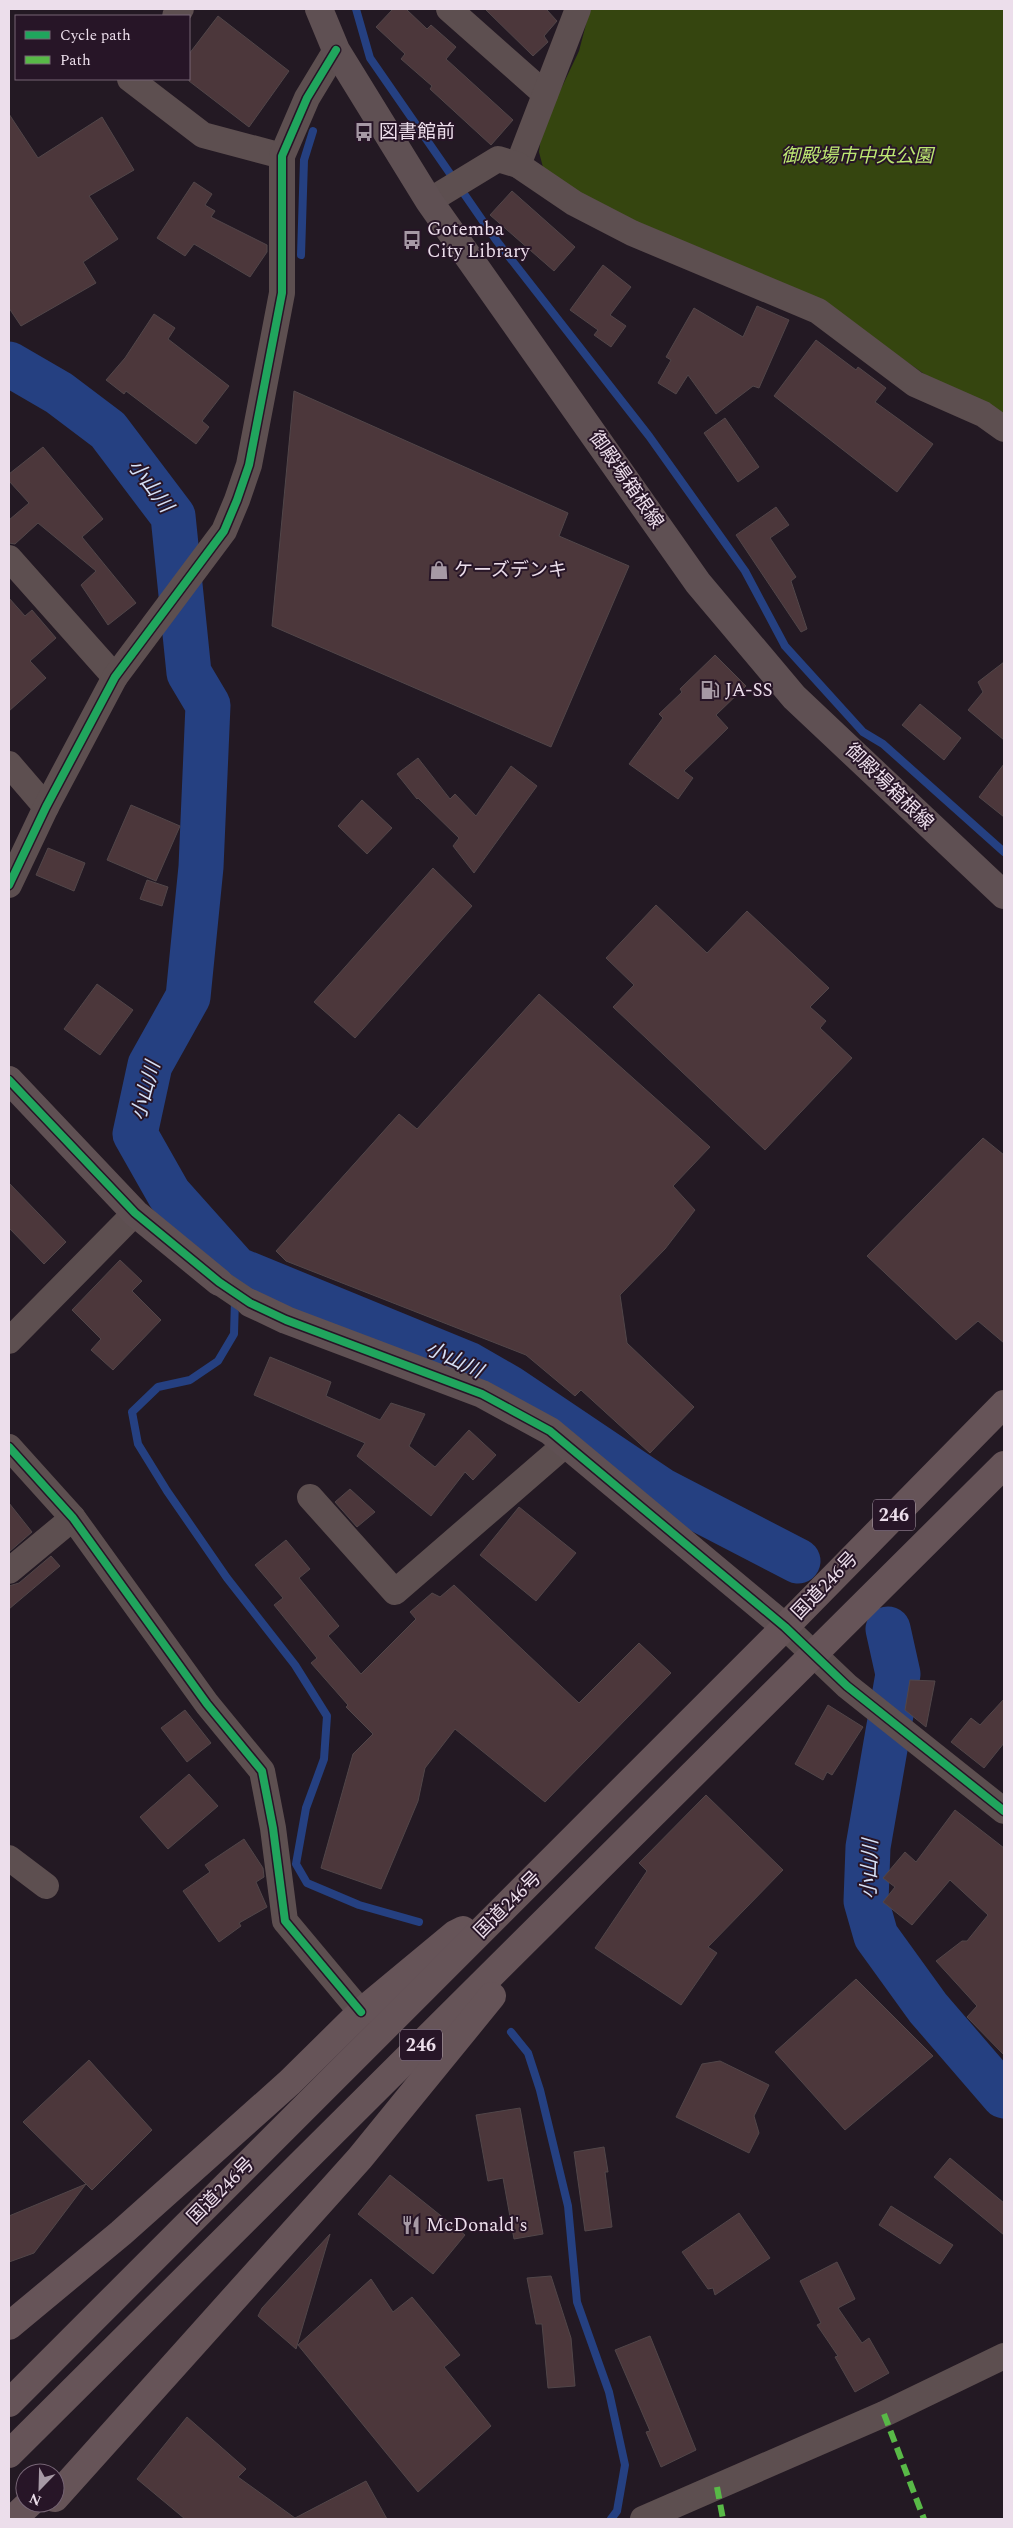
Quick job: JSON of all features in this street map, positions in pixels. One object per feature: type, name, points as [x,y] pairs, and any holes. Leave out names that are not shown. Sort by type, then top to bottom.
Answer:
[{"type":"highway","name":"国道246号","points":[[9,2403],[785,1627],[1004,1404]]},
{"type":"highway","name":"国道246号","points":[[18,2445],[1004,1465]]},
{"type":"highway","name":"246","points":[[9,2326],[129,2227],[290,2082],[361,2012],[455,1934],[500,1912]]},
{"type":"highway","name":"246","points":[[65,2487],[360,2158],[518,1965],[531,1937]]},
{"type":"highway","points":[[65,2470],[123,2422]]},
{"type":"main road","name":"御殿場箱根線","points":[[319,9],[336,50],[429,201],[698,583],[794,697],[1004,896]]},
{"type":"main road","points":[[9,1080],[135,1213],[218,1282]]},
{"type":"main road","points":[[250,1303],[286,1320],[482,1394],[550,1431],[785,1627]]},
{"type":"street","points":[[449,9],[545,94]]},
{"type":"street","points":[[518,165],[578,9]]},
{"type":"street","points":[[9,885],[46,807],[115,677],[224,531],[237,500],[249,465],[282,293],[282,156],[307,98],[336,50]]},
{"type":"street","points":[[131,80],[203,136],[282,156]]},
{"type":"street","points":[[429,201],[498,159],[518,165],[574,203],[632,234],[818,311],[915,384],[983,414],[1004,429]]},
{"type":"street","points":[[9,558],[115,677]]},
{"type":"street","points":[[9,764],[46,807]]},
{"type":"street","points":[[9,1341],[135,1213]]},
{"type":"street","points":[[218,1282],[250,1303]]},
{"type":"street","points":[[310,1497],[395,1592],[566,1444]]},
{"type":"street","points":[[9,1447],[73,1518],[207,1704],[262,1771],[273,1828],[285,1921],[361,2012]]},
{"type":"street","points":[[9,1571],[73,1518]]},
{"type":"street","points":[[785,1627],[882,1714],[1004,1811]]},
{"type":"street","points":[[9,1858],[46,1886]]},
{"type":"street","points":[[648,2517],[884,2414],[1004,2356]]},
{"type":"green space","name":"御殿場市中央公園","points":[[590,9],[1004,9],[1004,416],[927,376],[873,338],[632,222],[545,175],[539,152],[544,115],[560,91],[579,51]]},
{"type":"green space","points":[[9,352],[103,447],[9,385]]},
{"type":"building","points":[[393,9],[406,9],[427,29],[431,25],[456,47],[446,59],[513,120],[491,145],[430,89],[432,86],[401,59],[405,54],[376,27]]},
{"type":"building","points":[[485,9],[546,9],[557,21],[544,36],[548,42],[533,56]]},
{"type":"building","points":[[218,16],[289,71],[249,127],[189,81],[190,53]]},
{"type":"building","points":[[9,114],[38,158],[102,117],[134,170],[89,196],[118,239],[83,262],[96,283],[21,326],[9,308]]},
{"type":"building","points":[[194,182],[212,194],[205,205],[215,211],[211,217],[267,245],[267,252],[250,277],[194,244],[185,256],[157,238]]},
{"type":"building","points":[[512,191],[575,247],[554,271],[490,215]]},
{"type":"building","points":[[603,265],[631,287],[610,315],[626,326],[611,347],[594,335],[598,330],[570,310]]},
{"type":"building","points":[[757,306],[789,320],[759,388],[753,386],[716,414],[688,375],[676,394],[658,383],[671,360],[666,357],[694,308],[743,337]]},
{"type":"building","points":[[154,314],[175,328],[168,339],[229,386],[202,421],[209,427],[196,444],[126,391],[124,394],[106,380],[125,358]]},
{"type":"building","points":[[816,340],[856,370],[858,367],[886,388],[875,402],[933,444],[897,492],[774,396]]},
{"type":"building","points":[[294,391],[568,513],[559,536],[629,566],[551,747],[272,626]]},
{"type":"building","points":[[725,418],[759,467],[738,482],[704,433]]},
{"type":"building","points":[[43,447],[103,519],[82,537],[136,603],[108,625],[81,585],[96,571],[38,523],[15,544],[9,543],[9,520],[29,503],[9,481],[9,474]]},
{"type":"building","points":[[776,507],[789,525],[770,538],[796,577],[791,581],[807,629],[801,632],[736,535]]},
{"type":"building","points":[[9,598],[25,616],[32,610],[56,638],[30,661],[46,678],[9,711]]},
{"type":"building","points":[[715,655],[746,686],[716,715],[728,728],[684,771],[693,778],[678,799],[629,764],[663,718],[659,714],[682,692],[680,689]]},
{"type":"building","points":[[1004,662],[1004,740],[968,710],[983,692],[978,682]]},
{"type":"building","points":[[920,704],[961,738],[944,760],[902,725]]},
{"type":"building","points":[[418,758],[450,799],[455,794],[476,816],[511,766],[537,786],[474,873],[453,846],[459,838],[417,799],[397,774]]},
{"type":"building","points":[[1004,764],[1004,817],[979,797]]},
{"type":"building","points":[[362,800],[392,828],[367,854],[338,826]]},
{"type":"building","points":[[131,805],[180,826],[156,881],[107,860]]},
{"type":"building","points":[[48,848],[85,863],[74,891],[36,875]]},
{"type":"building","points":[[433,868],[472,906],[355,1038],[314,1002]]},
{"type":"building","points":[[147,880],[168,887],[162,906],[140,899]]},
{"type":"building","points":[[656,905],[707,953],[747,911],[829,988],[810,1007],[826,1021],[820,1028],[852,1058],[765,1150],[613,1007],[634,985],[606,958]]},
{"type":"building","points":[[97,984],[133,1010],[100,1055],[64,1029]]},
{"type":"building","points":[[539,994],[710,1147],[673,1186],[695,1210],[665,1249],[620,1295],[627,1343],[694,1407],[650,1453],[581,1390],[575,1396],[526,1355],[286,1261],[276,1251],[399,1114],[417,1129]]},
{"type":"building","points":[[983,1138],[1004,1155],[1004,1343],[978,1321],[956,1340],[867,1256]]},
{"type":"building","points":[[9,1183],[66,1242],[44,1264],[9,1228]]},
{"type":"building","points":[[120,1260],[142,1281],[132,1291],[161,1320],[113,1370],[91,1350],[101,1339],[72,1310]]},
{"type":"building","points":[[270,1357],[331,1382],[326,1396],[380,1420],[391,1403],[425,1414],[409,1446],[435,1467],[469,1430],[496,1455],[473,1480],[465,1472],[431,1516],[357,1456],[365,1443],[254,1395]]},
{"type":"building","points":[[350,1489],[375,1512],[357,1527],[335,1502]]},
{"type":"building","points":[[9,1503],[32,1532],[9,1552]]},
{"type":"building","points":[[519,1507],[576,1553],[536,1601],[480,1555]]},
{"type":"building","points":[[286,1540],[310,1569],[299,1578],[339,1626],[328,1636],[361,1674],[416,1619],[410,1612],[432,1593],[440,1597],[454,1585],[579,1703],[639,1643],[671,1673],[545,1802],[455,1729],[425,1768],[418,1801],[381,1889],[321,1868],[353,1754],[373,1734],[346,1707],[348,1705],[311,1663],[317,1658],[274,1605],[283,1598],[255,1565]]},
{"type":"building","points":[[51,1556],[60,1566],[9,1609],[9,1586],[19,1583]]},
{"type":"building","points":[[910,1680],[935,1681],[926,1727],[905,1710]]},
{"type":"building","points":[[1004,1699],[1004,1743],[984,1768],[951,1742],[971,1718],[980,1725]]},
{"type":"building","points":[[828,1705],[863,1727],[832,1775],[827,1772],[823,1780],[795,1764]]},
{"type":"building","points":[[185,1710],[211,1743],[187,1762],[161,1728]]},
{"type":"building","points":[[189,1774],[218,1806],[168,1849],[140,1817]]},
{"type":"building","points":[[706,1795],[783,1870],[708,1947],[717,1953],[681,2005],[595,1948],[647,1871],[639,1863]]},
{"type":"building","points":[[955,1810],[1004,1848],[1004,2055],[967,2017],[977,2006],[936,1961],[962,1941],[967,1941],[988,1915],[950,1880],[912,1925],[883,1902],[895,1887],[883,1878],[905,1852],[916,1862]]},
{"type":"building","points":[[244,1839],[263,1868],[264,1877],[256,1882],[267,1907],[239,1923],[241,1926],[219,1942],[183,1891],[210,1872],[205,1865]]},
{"type":"building","points":[[856,1979],[933,2056],[845,2130],[775,2052]]},
{"type":"building","points":[[89,2060],[152,2130],[92,2190],[23,2122]]},
{"type":"building","points":[[720,2061],[769,2085],[754,2116],[759,2133],[749,2153],[676,2117],[702,2064]]},
{"type":"building","points":[[520,2108],[543,2234],[514,2239],[503,2178],[488,2181],[476,2115]]},
{"type":"building","points":[[604,2147],[612,2227],[585,2231],[574,2152]]},
{"type":"building","points":[[950,2158],[1004,2203],[1004,2235],[934,2177]]},
{"type":"building","name":"McDonald's","points":[[390,2175],[465,2235],[433,2274],[358,2214]]},
{"type":"building","points":[[86,2184],[34,2253],[9,2262],[9,2216]]},
{"type":"building","points":[[891,2206],[953,2245],[940,2264],[879,2225]]},
{"type":"building","points":[[739,2213],[770,2258],[715,2295],[713,2288],[708,2289],[682,2252]]},
{"type":"building","points":[[330,2234],[296,2349],[258,2316],[262,2308]]},
{"type":"building","points":[[837,2262],[855,2299],[838,2308],[862,2343],[869,2338],[889,2373],[855,2392],[835,2357],[838,2356],[817,2325],[821,2323],[800,2281]]},
{"type":"building","points":[[551,2276],[571,2338],[575,2386],[548,2388],[542,2324],[536,2324],[527,2278]]},
{"type":"building","points":[[371,2279],[393,2312],[412,2297],[460,2355],[444,2367],[491,2426],[418,2492],[298,2345]]},
{"type":"building","points":[[650,2336],[696,2450],[661,2467],[646,2432],[650,2431],[615,2350]]},
{"type":"building","points":[[187,2417],[246,2469],[238,2477],[295,2518],[366,2481],[387,2519],[185,2519],[137,2479]]},
{"type":"waterway","points":[[356,9],[370,58],[496,240],[649,436],[745,571],[785,646],[863,732],[883,744],[1004,852]]},
{"type":"waterway","points":[[301,255],[304,160],[313,131]]},
{"type":"waterway","name":"小山川","points":[[9,364],[59,393],[108,430],[173,516],[189,673],[208,705],[201,867],[188,997],[150,1065],[135,1134],[169,1194],[236,1269],[468,1364],[508,1387],[661,1490],[798,1561]]},
{"type":"waterway","points":[[235,1288],[236,1269]]},
{"type":"waterway","points":[[235,1299],[234,1334],[218,1361],[190,1380],[158,1387],[132,1412],[138,1444],[167,1491],[227,1578],[295,1665],[327,1716],[324,1759],[306,1808],[296,1864],[307,1883],[359,1905],[419,1922]]},
{"type":"waterway","name":"小山川","points":[[888,1629],[898,1674],[868,1847],[866,1901],[876,1936],[928,2008],[1004,2096]]},
{"type":"waterway","points":[[511,2032],[528,2053],[540,2090],[568,2206],[577,2302],[609,2392],[625,2465],[617,2511],[611,2519]]},
{"type":"marked path","points":[[884,2414],[924,2519]]},
{"type":"marked path","points":[[717,2487],[723,2519]]},
{"type":"cycle path","points":[[9,885],[46,807],[115,677],[224,531],[237,500],[249,465],[282,293],[282,156],[307,98],[336,50]]},
{"type":"cycle path","points":[[9,1080],[135,1213],[219,1282],[250,1303],[286,1320],[482,1394],[550,1431],[785,1627],[847,1686],[1004,1811]]},
{"type":"cycle path","points":[[9,1447],[73,1518],[207,1704],[262,1771],[273,1828],[285,1921],[361,2012]]},
{"type":"place","name":"図書館前","points":[[364,132]]},
{"type":"place","name":"Gotemba City Library","points":[[412,240]]},
{"type":"place","name":"ケーズデンキ","points":[[439,570]]},
{"type":"place","name":"JA-SS","points":[[710,690]]},
{"type":"place","name":"McDonald's","points":[[411,2225]]}]
